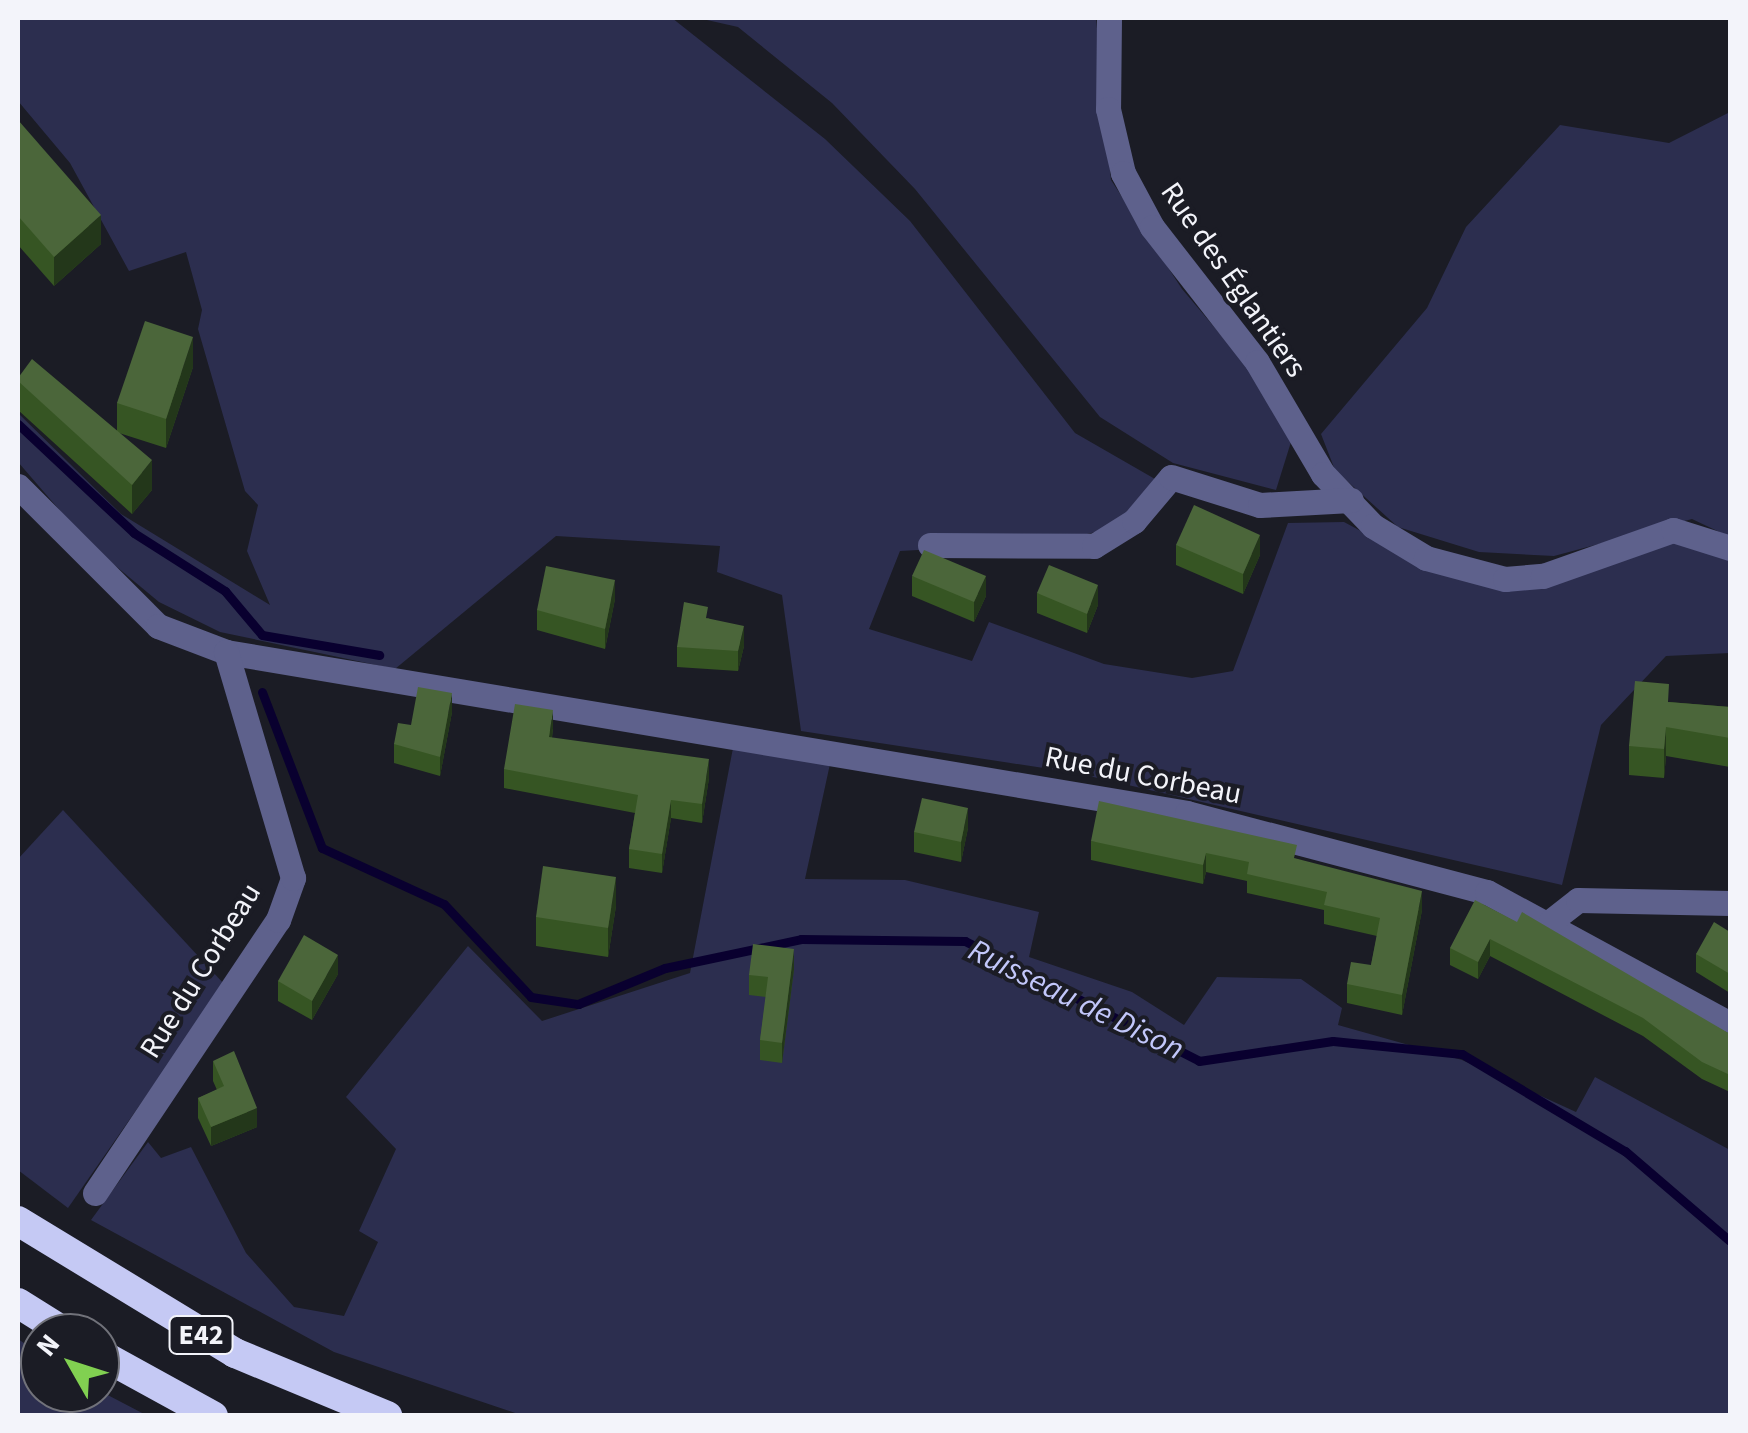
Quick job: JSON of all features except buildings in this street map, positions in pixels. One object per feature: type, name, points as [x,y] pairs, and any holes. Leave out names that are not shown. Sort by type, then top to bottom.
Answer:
[{"type":"highway","name":"E42","points":[[18,1221],[235,1353],[388,1416]]},
{"type":"highway","name":"E42","points":[[120,1365],[213,1416]]},
{"type":"street","name":"Rue des Églantiers","points":[[1109,18],[1108,110],[1122,173],[1152,227],[1257,362],[1323,474],[1351,500],[1426,558],[1505,579],[1543,576],[1673,530],[1730,548]]},
{"type":"street","points":[[930,546],[1094,546],[1134,521],[1172,477],[1260,505],[1351,500]]},
{"type":"street","name":"Rue du Corbeau","points":[[18,486],[158,626],[226,652],[1187,813],[1487,892],[1551,921],[1730,1024]]},
{"type":"street","name":"Rue du Corbeau","points":[[95,1193],[278,920],[294,878],[226,652]]},
{"type":"street","points":[[1551,921],[1578,900],[1730,903]]},
{"type":"shaded area","points":[[18,18],[672,18],[825,139],[910,221],[1075,433],[1155,479],[1113,528],[1048,543],[900,551],[869,629],[972,661],[989,622],[1104,664],[1192,678],[1233,671],[1288,523],[1344,522],[1404,554],[1524,584],[1662,538],[1730,555],[1730,653],[1666,656],[1601,725],[1562,885],[1076,773],[801,731],[782,595],[717,572],[720,546],[556,536],[395,669],[220,632],[159,602],[88,543],[18,462],[18,413],[121,514],[270,605],[247,551],[258,505],[245,491],[198,329],[202,310],[186,252],[129,271],[70,163],[18,101]]},
{"type":"shaded area","points":[[698,18],[1096,18],[1111,180],[1182,289],[1265,387],[1291,442],[1276,490],[1173,463],[1100,417],[915,189],[832,103],[738,27]]},
{"type":"shaded area","points":[[1730,112],[1730,537],[1692,519],[1554,556],[1479,552],[1398,527],[1335,470],[1321,434],[1427,308],[1466,227],[1560,125],[1669,143]]},
{"type":"shaded area","points":[[733,748],[830,764],[805,879],[905,880],[1039,912],[1029,957],[1132,992],[1184,1025],[1217,977],[1301,979],[1342,1008],[1338,1025],[1462,1060],[1576,1112],[1595,1077],[1730,1150],[1730,1415],[521,1415],[334,1352],[91,1220],[148,1142],[161,1158],[191,1147],[246,1253],[294,1307],[344,1316],[378,1242],[359,1231],[396,1149],[346,1097],[468,946],[542,1021],[690,973]]},
{"type":"shaded area","points":[[63,810],[224,984],[68,1208],[18,1170],[18,859]]},
{"type":"shaded area","points":[[18,1339],[20,1413],[120,1413],[120,1401],[146,1415],[18,1415]]},
{"type":"waterway","points":[[18,424],[134,533],[225,591],[262,635],[379,655]]},
{"type":"waterway","name":"Ruisseau de Dison","points":[[262,692],[322,848],[444,904],[531,997],[578,1004],[665,968],[801,939],[965,941],[1199,1061],[1333,1041],[1462,1054],[1625,1151],[1730,1241]]}]
